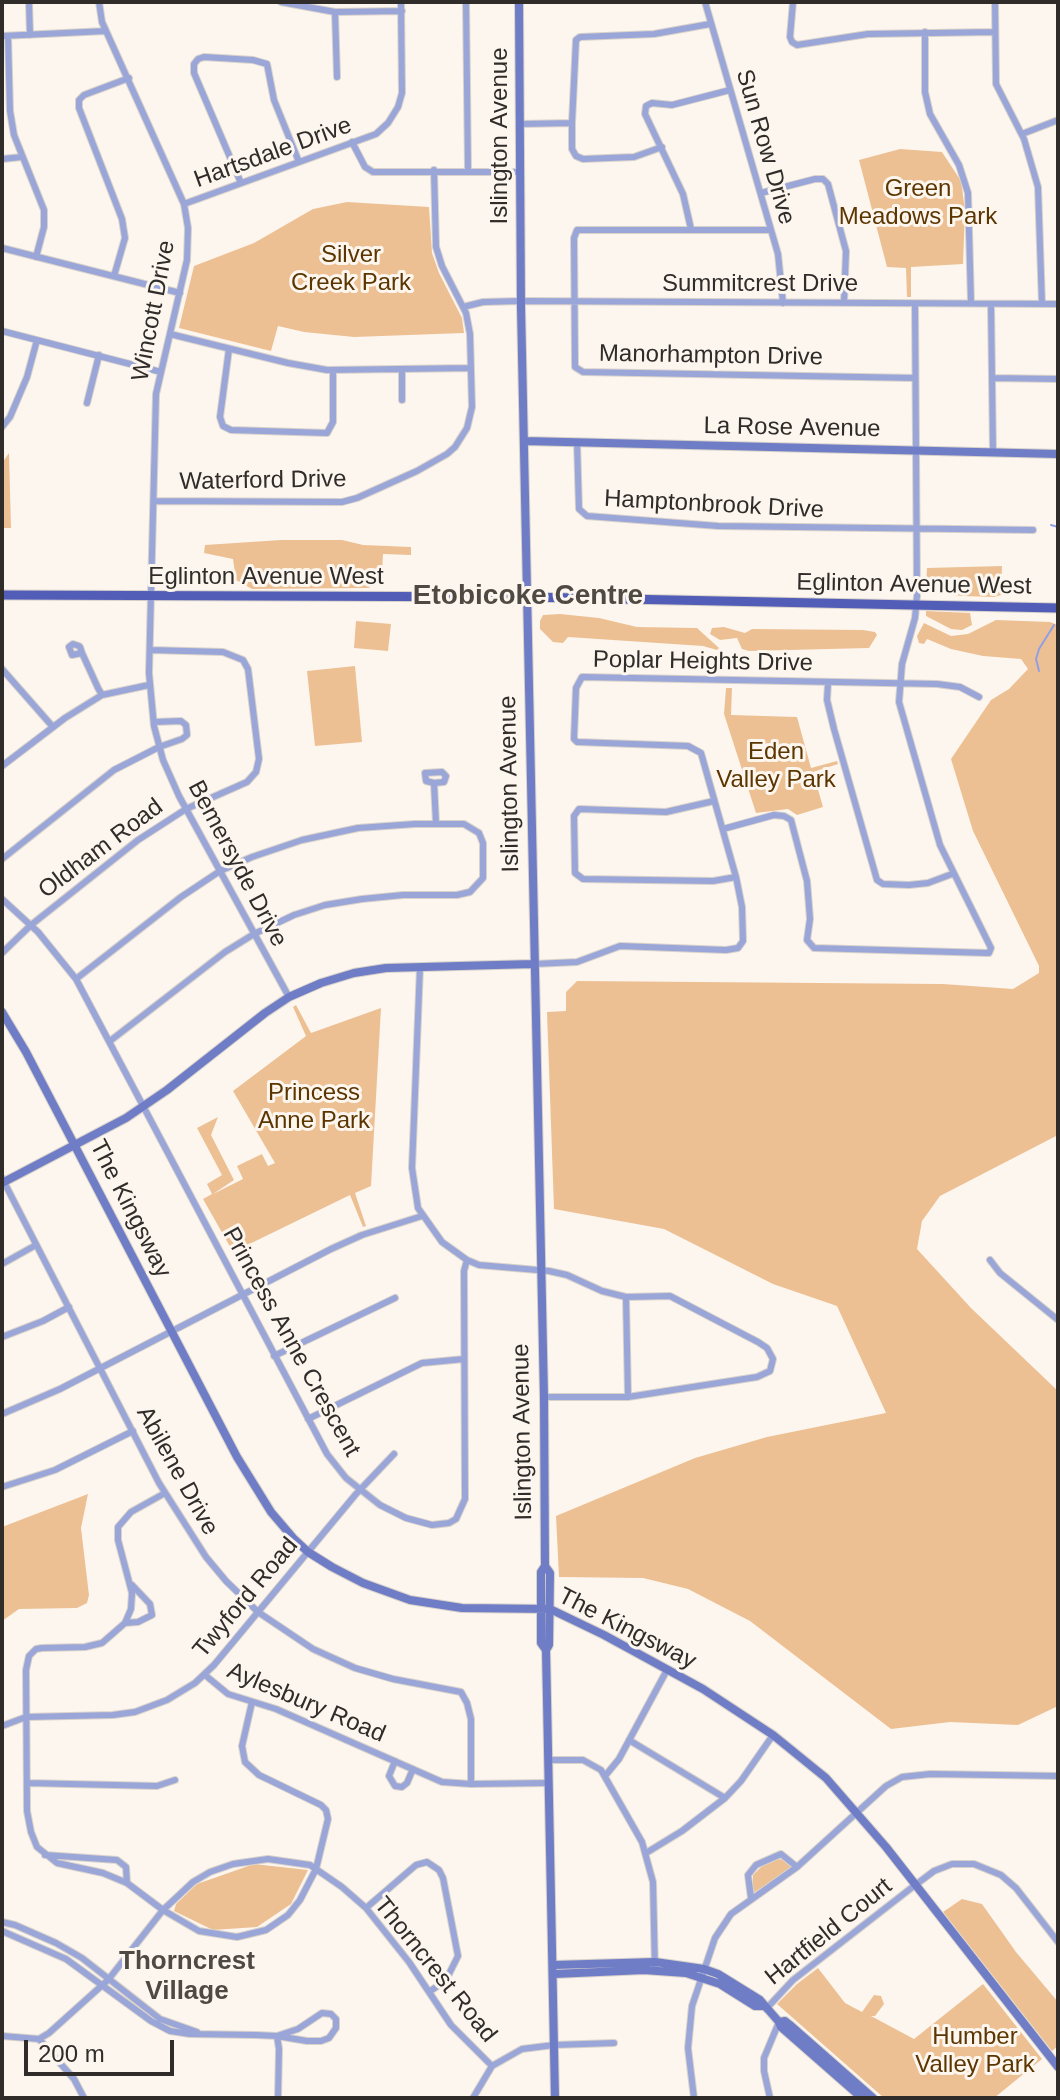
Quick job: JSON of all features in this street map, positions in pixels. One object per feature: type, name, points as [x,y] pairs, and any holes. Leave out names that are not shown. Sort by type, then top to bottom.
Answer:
[{"type":"main road","name":"Eglinton Avenue West","points":[[2,595],[527,597],[1058,608]]},
{"type":"street","points":[[29,2],[30,35]]},
{"type":"street","name":"Wincott Drive","points":[[99,2],[100,17],[184,204],[188,250],[156,394],[152,597]]},
{"type":"street","points":[[281,2],[335,12],[402,11]]},
{"type":"street","name":"Hartsdale Drive","points":[[184,204],[376,134],[388,123],[398,107],[404,75],[401,2]]},
{"type":"street","points":[[466,2],[468,171]]},
{"type":"street","name":"Islington Avenue","points":[[519,2],[521,301],[544,1397],[545,1566],[541,1572],[546,1608],[541,1643],[546,1650],[555,2098]]},
{"type":"street","name":"Sun Row Drive","points":[[705,2],[781,266],[783,303]]},
{"type":"street","points":[[793,2],[790,37],[797,45],[868,34],[995,32]]},
{"type":"street","points":[[995,2],[996,84],[1022,134],[1034,168],[1040,203],[1042,304]]},
{"type":"street","points":[[335,12],[337,77]]},
{"type":"street","points":[[662,147],[634,157],[579,158],[573,153],[576,40],[580,37],[654,34],[710,24]]},
{"type":"street","points":[[36,257],[44,227],[44,210],[14,135],[5,36],[106,31]]},
{"type":"street","points":[[925,32],[925,92],[930,114],[959,165],[968,193],[971,303]]},
{"type":"street","points":[[241,183],[194,73],[194,64],[198,59],[253,60],[267,64],[274,100],[299,162]]},
{"type":"street","points":[[114,276],[125,238],[122,219],[79,108],[79,100],[84,95],[129,78]]},
{"type":"street","points":[[691,229],[683,194],[645,114],[648,104],[672,105],[730,90]]},
{"type":"street","points":[[1022,134],[1058,120]]},
{"type":"street","points":[[521,124],[572,123]]},
{"type":"street","points":[[352,142],[365,167],[373,172],[520,172]]},
{"type":"street","points":[[2,159],[22,157]]},
{"type":"street","name":"Waterford Drive","points":[[154,501],[342,502],[432,464],[455,447],[467,428],[471,413],[470,334],[463,307],[436,247],[434,170]]},
{"type":"street","points":[[761,193],[815,179],[823,179],[828,184],[846,251],[844,303]]},
{"type":"street","points":[[574,301],[574,238],[577,230],[770,230]]},
{"type":"street","points":[[2,248],[180,293]]},
{"type":"street","name":"Summitcrest Drive","points":[[463,307],[483,302],[521,301],[1058,304]]},
{"type":"street","name":"Manorhampton Drive","points":[[574,301],[574,365],[580,372],[915,378]]},
{"type":"street","points":[[723,829],[774,815],[791,820],[807,881],[810,919],[807,940],[814,948],[989,953],[991,948],[952,874],[929,813],[899,702],[899,683],[916,605],[915,304]]},
{"type":"street","points":[[991,304],[993,452]]},
{"type":"street","points":[[2,331],[161,372]]},
{"type":"street","points":[[170,334],[288,363],[333,370],[471,368]]},
{"type":"street","points":[[2,427],[23,389],[37,340]]},
{"type":"street","points":[[229,349],[220,417],[223,426],[231,430],[327,433],[333,422],[333,370]]},
{"type":"street","points":[[87,403],[99,355]]},
{"type":"street","points":[[402,370],[402,400]]},
{"type":"street","points":[[992,378],[1058,379]]},
{"type":"street","name":"La Rose Avenue","points":[[524,441],[1058,454]]},
{"type":"street","name":"Hamptonbrook Drive","points":[[577,442],[579,509],[587,516],[718,526],[1033,530]]},
{"type":"street","name":"Bemersyde Drive","points":[[152,597],[149,685],[159,747],[172,783],[289,997]]},
{"type":"street","name":"Oldham Road","points":[[2,953],[31,925],[138,840],[186,809],[247,782],[256,772],[259,759],[248,669],[243,660],[229,653],[150,650]]},
{"type":"street","points":[[82,653],[102,695]]},
{"type":"street","points":[[2,669],[53,727]]},
{"type":"street","name":"Poplar Heights Drive","points":[[533,964],[577,962],[620,946],[738,948],[743,938],[736,877],[701,753],[693,747],[577,742],[574,739],[579,679],[591,676],[899,683],[953,686],[979,697]]},
{"type":"street","points":[[828,683],[827,700],[877,880],[883,884],[909,885],[928,883],[952,874]]},
{"type":"street","points":[[2,766],[102,695],[149,685]]},
{"type":"street","points":[[2,859],[114,770],[187,735],[184,722],[154,722]]},
{"type":"street","points":[[434,783],[436,823]]},
{"type":"street","points":[[714,801],[666,812],[579,809],[574,816],[575,873],[583,879],[713,881],[736,877]]},
{"type":"street","points":[[76,979],[181,897],[220,871],[302,840],[358,828],[436,823],[468,824],[481,836],[483,878],[470,892],[457,895],[403,895],[325,905],[254,934],[225,952],[110,1041]]},
{"type":"street","name":"Princess Anne Crescent","points":[[2,899],[31,925],[76,979],[333,1463],[360,1489],[392,1512],[422,1523],[449,1523],[460,1514],[465,1491],[464,1271],[467,1260]]},
{"type":"street","points":[[3,1181],[144,1106],[289,997],[354,973],[386,968],[533,964]]},
{"type":"street","points":[[420,967],[411,1152],[414,1187],[422,1216],[442,1242],[467,1260],[505,1269],[539,1269],[567,1275],[602,1291],[626,1297],[670,1296],[682,1300],[765,1346],[773,1359],[770,1371],[764,1375],[628,1397],[544,1397]]},
{"type":"street","name":"The Kingsway","points":[[2,1012],[26,1052],[251,1482],[278,1522],[308,1552],[363,1583],[410,1600],[462,1608],[546,1608],[667,1670],[773,1735],[826,1778],[856,1812],[1058,2067]]},
{"type":"street","name":"Abilene Drive","points":[[3,1181],[165,1493],[206,1557],[258,1612],[313,1649],[355,1668],[461,1692],[471,1719],[471,1784]]},
{"type":"street","points":[[2,1414],[60,1389],[347,1241],[422,1216]]},
{"type":"street","points":[[2,1264],[36,1245]]},
{"type":"street","points":[[990,1260],[1000,1273],[1058,1320]]},
{"type":"street","points":[[626,1297],[628,1397]]},
{"type":"street","points":[[274,1356],[395,1298]]},
{"type":"street","points":[[2,1337],[69,1307]]},
{"type":"street","points":[[308,1419],[422,1363],[464,1359]]},
{"type":"street","points":[[2,1487],[55,1470],[133,1431]]},
{"type":"street","name":"Twyford Road","points":[[2,1726],[26,1717],[135,1712],[175,1696],[205,1675],[360,1489],[394,1454]]},
{"type":"street","points":[[165,1493],[131,1512],[118,1527],[131,1609],[125,1623],[96,1645],[42,1648],[32,1652],[26,1667],[27,1783],[31,1832],[37,1847],[64,1865],[103,1873],[127,1883],[163,1910],[211,1935],[250,1936],[266,1930],[288,1915],[300,1900],[316,1869],[327,1822],[326,1810],[321,1805],[248,1767],[242,1752],[252,1702]]},
{"type":"street","points":[[125,1623],[138,1622],[152,1615],[150,1604],[129,1582]]},
{"type":"street","points":[[605,1776],[629,1740],[667,1670]]},
{"type":"street","name":"Aylesbury Road","points":[[205,1675],[228,1694],[276,1709],[442,1782],[549,1783]]},
{"type":"street","points":[[646,1853],[682,1831],[725,1798],[741,1781],[773,1735]]},
{"type":"street","points":[[629,1740],[725,1798]]},
{"type":"street","points":[[549,1760],[583,1760],[593,1764],[605,1776],[646,1853],[653,1882],[655,1967]]},
{"type":"street","name":"Aylesbury Road","points":[[395,1761],[389,1776],[395,1786],[402,1787],[407,1783],[413,1769]]},
{"type":"street","points":[[694,2098],[688,2061],[692,2006],[720,1929],[731,1914],[797,1867],[894,1780],[911,1775],[1058,1776]]},
{"type":"street","points":[[27,1783],[157,1786],[175,1780]]},
{"type":"street","points":[[751,1898],[748,1875],[756,1865],[781,1854],[797,1867]]},
{"type":"street","points":[[45,1855],[117,1860],[126,1867],[127,1883]]},
{"type":"street","name":"Thorncrest Road","points":[[39,2039],[105,1982],[163,1910],[193,1882],[233,1864],[268,1859],[301,1863],[316,1869],[366,1908],[388,1933],[451,2025],[492,2066]]},
{"type":"street","points":[[366,1908],[416,1865],[427,1862],[439,1870],[458,1956],[446,1980],[429,1992]]},
{"type":"street","name":"Hartfield Court","points":[[765,2008],[793,1980],[915,1885],[934,1871],[952,1864],[986,1867],[1001,1875],[1016,1888],[1055,1934],[1058,1942]]},
{"type":"street","points":[[2,1922],[56,1943],[82,1958],[105,1982],[159,2026],[180,2033],[324,2040],[335,2031],[336,2019],[329,2013],[322,2013],[298,2029],[277,2036]]},
{"type":"street","points":[[2,1931],[66,1959],[105,1982]]},
{"type":"street","points":[[554,1970],[655,1967],[702,1973],[755,2006],[765,2008],[781,2027],[862,2098]]},
{"type":"street","points":[[779,2022],[785,2021],[873,2098]]},
{"type":"street","points":[[770,2098],[764,2058],[779,2022]]},
{"type":"street","points":[[2,2036],[39,2039],[74,2079],[84,2098]]},
{"type":"street","points":[[277,2036],[278,2098]]},
{"type":"street","name":"Thorncrest Road","points":[[473,2098],[492,2066],[522,2049],[614,2043]]},
{"type":"green space","name":"Green Meadows Park","points":[[900,149],[942,152],[961,181],[965,210],[963,264],[911,267],[911,297],[907,297],[906,268],[887,267],[859,160]]},
{"type":"green space","name":"Silver Creek Park","points":[[347,202],[429,207],[432,253],[462,318],[464,333],[354,337],[278,326],[271,351],[179,328],[194,266],[254,243],[313,209]]},
{"type":"green space","points":[[9,453],[11,528],[2,528],[2,463]]},
{"type":"green space","points":[[342,540],[363,545],[411,547],[411,555],[383,554],[382,572],[369,588],[252,589],[236,580],[233,559],[204,553],[205,545]]},
{"type":"green space","points":[[1002,566],[1001,595],[994,597],[948,594],[944,590],[930,591],[926,586],[927,568]]},
{"type":"green space","points":[[926,611],[970,613],[972,625],[962,630],[951,629],[926,616]]},
{"type":"green space","points":[[543,615],[599,618],[637,627],[697,628],[719,648],[568,637],[563,643],[553,642],[540,629],[540,621]]},
{"type":"green space","points":[[996,620],[1058,625],[1058,1135],[940,1196],[922,1221],[917,1249],[971,1308],[1058,1391],[1058,1706],[1018,1725],[950,1722],[891,1729],[750,1621],[688,1589],[643,1578],[559,1577],[556,1516],[695,1458],[767,1437],[886,1413],[837,1306],[773,1284],[664,1229],[554,1209],[547,1012],[566,1011],[566,992],[577,981],[943,984],[1013,989],[1039,973],[1039,966],[973,831],[951,759],[991,700],[1009,689],[1028,669],[1021,659],[983,656],[951,649],[927,639],[924,644],[919,643],[917,636],[924,623],[951,636],[968,634]]},
{"type":"green space","points":[[356,621],[391,624],[388,651],[354,648]]},
{"type":"green space","points":[[724,627],[745,633],[752,629],[863,630],[877,635],[869,648],[749,651],[742,649],[737,638],[720,640],[710,634],[712,628]]},
{"type":"green space","points":[[355,666],[362,742],[315,746],[307,671]]},
{"type":"green space","name":"Eden Valley Park","points":[[726,688],[732,688],[731,715],[797,717],[811,768],[837,761],[838,764],[813,772],[823,807],[797,815],[788,809],[756,813],[724,714]]},
{"type":"green space","name":"Princess Anne Park","points":[[296,1005],[311,1033],[381,1008],[371,1186],[355,1193],[366,1226],[363,1227],[350,1195],[233,1252],[203,1199],[212,1194],[207,1184],[222,1175],[197,1128],[218,1117],[211,1135],[234,1180],[213,1194],[243,1179],[237,1166],[262,1154],[268,1166],[275,1163],[233,1091],[306,1036],[293,1007]]},
{"type":"green space","points":[[88,1494],[81,1528],[89,1595],[87,1603],[77,1608],[19,1609],[2,1621],[2,1527]]},
{"type":"green space","points":[[787,1860],[793,1868],[753,1893],[753,1875],[766,1862]]},
{"type":"green space","points":[[254,1864],[308,1870],[291,1904],[257,1927],[213,1930],[174,1911],[176,1904],[197,1884]]},
{"type":"green space","name":"Humber Valley Park","points":[[962,1899],[982,1904],[1016,1952],[1058,2002],[1058,2046],[1052,2051],[943,1912]]},
{"type":"green space","name":"Humber Valley Park","points":[[818,1968],[845,2003],[862,2012],[874,1995],[881,1996],[884,2004],[875,2016],[871,2016],[914,2039],[983,1984],[1042,2059],[994,2098],[884,2098],[777,2004]]},
{"type":"waterway","points":[[1051,525],[1058,527]]},
{"type":"waterway","points":[[1039,671],[1036,659],[1039,649],[1054,625]]},
{"type":"district","name":"Etobicoke Centre","points":[[528,596]]},
{"type":"district","name":"Thorncrest Village","points":[[187,1977]]}]
